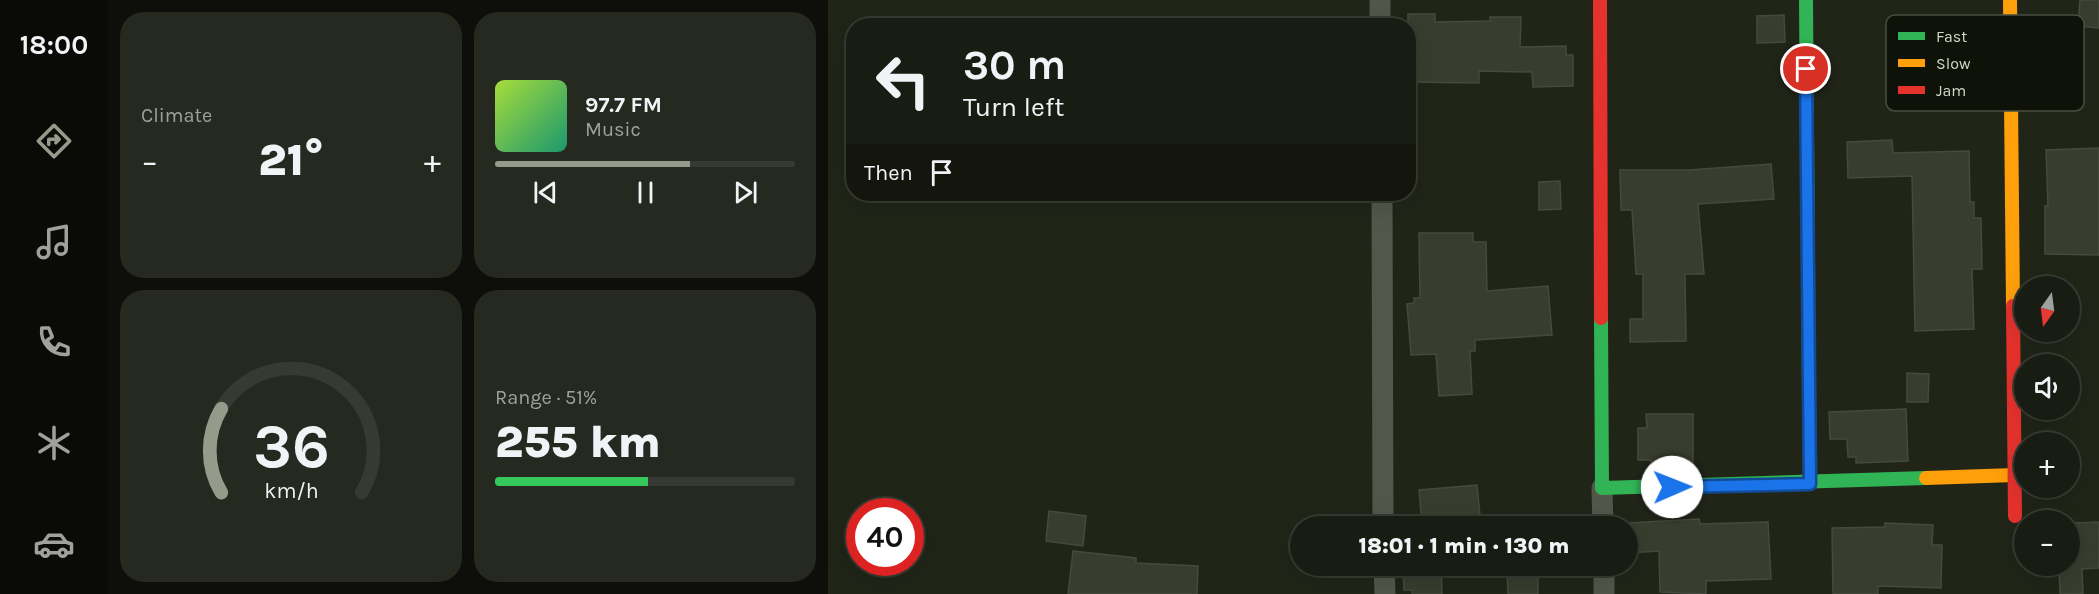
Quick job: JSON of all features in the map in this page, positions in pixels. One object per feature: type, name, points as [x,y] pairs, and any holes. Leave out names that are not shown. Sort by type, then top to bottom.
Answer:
[{"type":"street","points":[[1380,0],[1380,18]]},
{"type":"street","points":[[1600,0],[1603,516]]},
{"type":"street","points":[[1806,0],[1810,484]]},
{"type":"street","points":[[2010,0],[2010,15]]},
{"type":"street","points":[[2011,111],[2015,432]]},
{"type":"street","points":[[1382,201],[1383,516]]},
{"type":"street","points":[[1602,488],[1810,484],[2014,475]]},
{"type":"street","points":[[1384,576],[1385,594]]},
{"type":"street","points":[[1604,576],[1604,594]]},
{"type":"building","points":[[2080,0],[2099,0],[2099,28],[2084,27],[2084,15],[2079,15]]},
{"type":"building","points":[[1408,14],[1435,14],[1435,22],[1490,21],[1490,17],[1521,17],[1520,47],[1566,46],[1566,55],[1573,55],[1573,86],[1533,87],[1532,72],[1479,71],[1479,83],[1416,82],[1416,18],[1408,18]]},
{"type":"building","points":[[1784,15],[1785,42],[1757,43],[1757,16]]},
{"type":"building","points":[[1892,140],[1893,153],[1969,151],[1970,202],[1974,202],[1974,218],[1981,218],[1982,269],[1972,269],[1974,329],[1915,331],[1912,176],[1848,178],[1847,142]]},
{"type":"building","points":[[2099,148],[2099,255],[2045,254],[2045,206],[2048,206],[2046,150]]},
{"type":"building","points":[[1771,164],[1774,199],[1698,204],[1704,274],[1685,274],[1686,341],[1630,342],[1630,319],[1643,319],[1643,274],[1636,274],[1632,210],[1621,210],[1620,170],[1689,170]]},
{"type":"building","points":[[1560,181],[1561,209],[1539,210],[1539,182]]},
{"type":"building","points":[[1419,233],[1473,233],[1473,242],[1486,242],[1487,291],[1548,286],[1552,335],[1475,340],[1475,351],[1470,351],[1472,394],[1439,396],[1436,354],[1411,355],[1407,304],[1414,303],[1414,298],[1420,298]]},
{"type":"building","points":[[1907,373],[1929,374],[1928,402],[1907,402]]},
{"type":"building","points":[[1906,409],[1908,461],[1856,463],[1856,457],[1848,457],[1847,439],[1830,439],[1829,412]]},
{"type":"building","points":[[1646,414],[1693,414],[1693,468],[1651,469],[1651,460],[1638,460],[1638,428],[1647,428]]},
{"type":"building","points":[[1477,485],[1480,516],[1421,516],[1419,490]]},
{"type":"building","points":[[1049,511],[1086,516],[1083,546],[1046,541]]},
{"type":"building","points":[[1699,519],[1700,524],[1768,522],[1771,579],[1706,581],[1706,594],[1660,592],[1659,551],[1638,552],[1638,522]]},
{"type":"building","points":[[2099,522],[2099,568],[2082,569],[2083,594],[2060,594],[2059,576],[2080,576],[2080,523]]},
{"type":"building","points":[[1885,523],[1933,525],[1932,545],[1942,545],[1941,588],[1878,586],[1878,594],[1833,594],[1832,528],[1885,527]]},
{"type":"building","points":[[1073,551],[1136,558],[1136,563],[1198,566],[1197,594],[1068,594]]},
{"type":"building","points":[[1403,576],[1441,576],[1442,594],[1412,594],[1412,590],[1404,590]]},
{"type":"building","points":[[1507,576],[1538,576],[1538,594],[1508,594]]},
{"type":"traffic: fast","points":[[1806,0],[1809,391]]},
{"type":"traffic: fast","points":[[1601,318],[1602,488],[1926,478]]},
{"type":"traffic: slow","points":[[2010,0],[2010,15]]},
{"type":"traffic: slow","points":[[2011,111],[2013,306]]},
{"type":"traffic: slow","points":[[1926,478],[2014,475]]},
{"type":"traffic: jam","points":[[1600,0],[1601,318]]},
{"type":"traffic: jam","points":[[2013,306],[2015,510]]},
{"type":"traffic: jam","points":[[1809,391],[1810,484]]},
{"type":"route","points":[[1672,487],[1810,484],[1806,69]]}]
